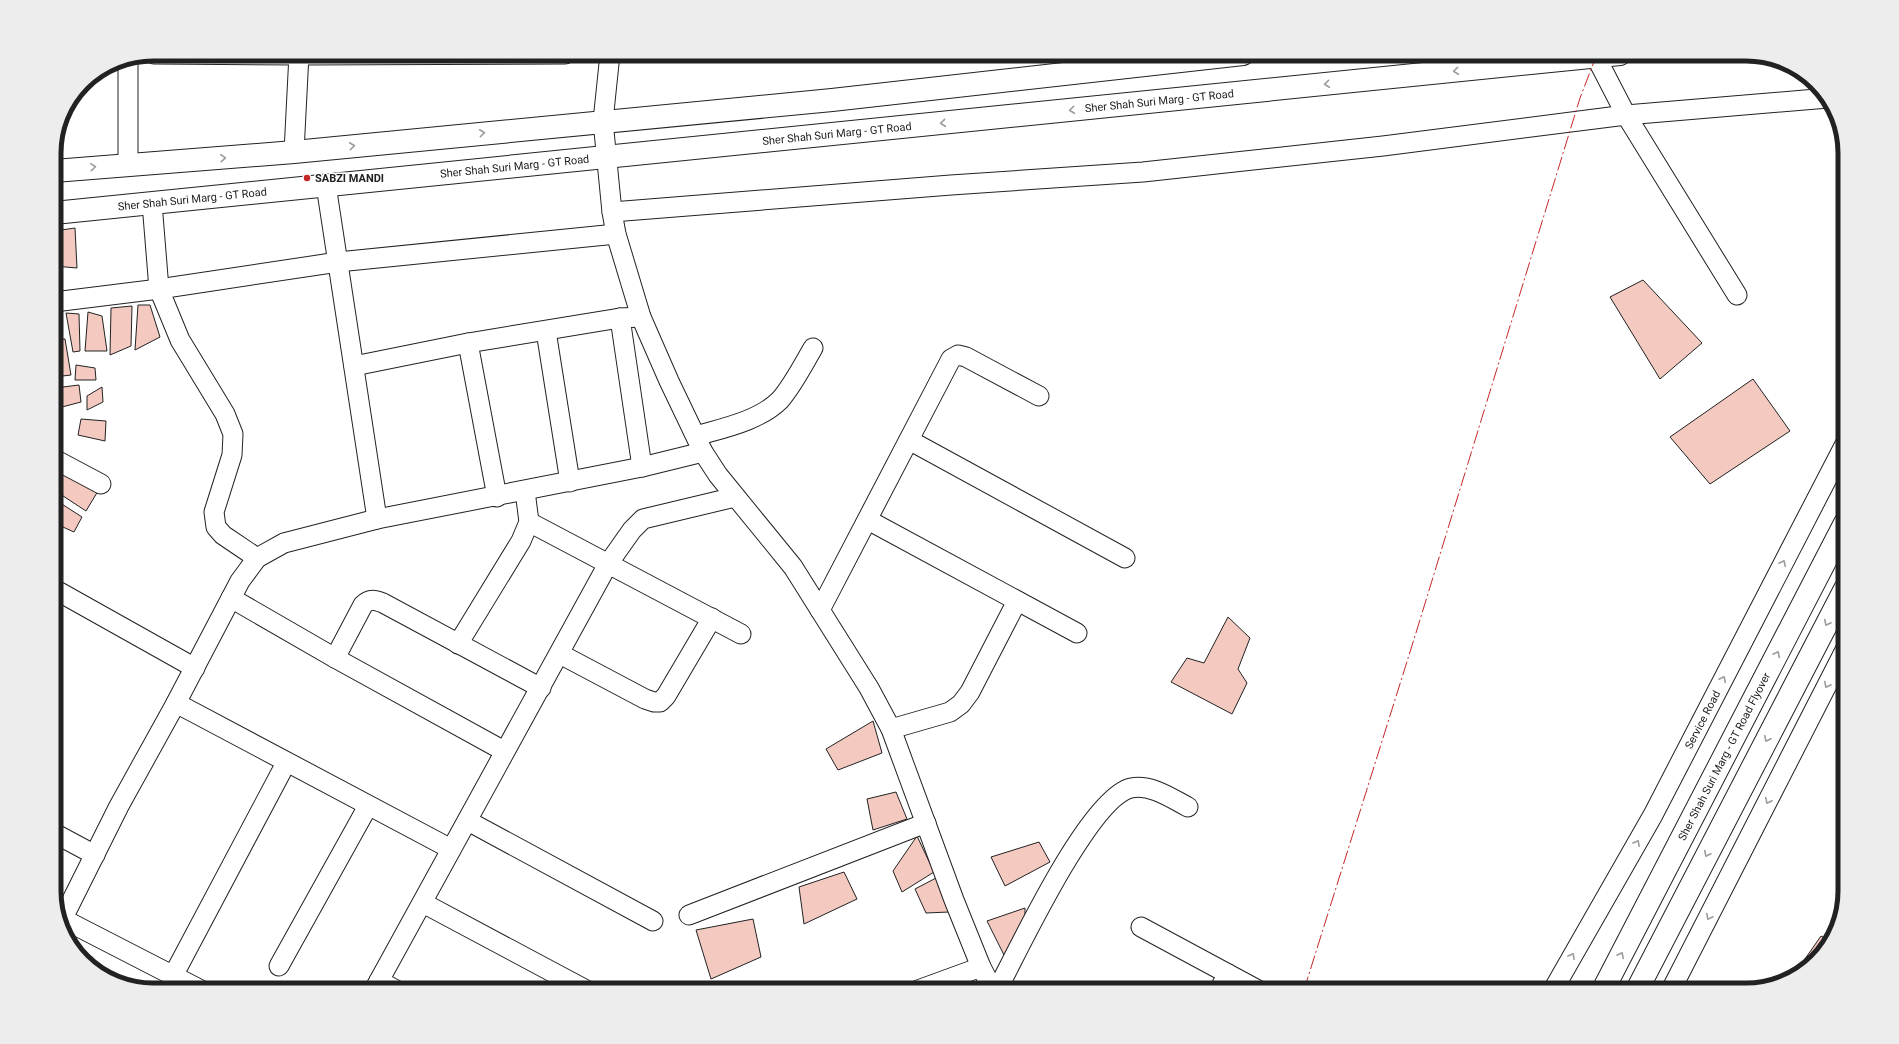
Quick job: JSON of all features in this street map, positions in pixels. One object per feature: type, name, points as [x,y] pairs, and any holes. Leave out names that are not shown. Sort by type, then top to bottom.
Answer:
[{"type":"main road","points":[[61,170],[294,152],[832,100],[1122,61]]},
{"type":"main road","name":"Sher Shah Suri Marg - GT Road","points":[[61,212],[1556,61]]},
{"type":"main road","name":"Sher Shah Suri Marg - GT Road Flyover","points":[[1607,983],[1838,537]]},
{"type":"main road","points":[[1641,983],[1838,602]]},
{"type":"street","points":[[294,152],[299,61]]},
{"type":"street","points":[[609,61],[603,121],[608,156],[612,212],[616,234],[641,317],[669,381],[700,444],[718,474],[735,497],[765,531],[793,567],[869,688],[891,729],[954,900],[981,967],[989,983]]},
{"type":"street","points":[[1598,61],[1626,115],[1736,295]]},
{"type":"street","points":[[128,65],[128,164]]},
{"type":"street","points":[[612,212],[935,186],[1143,172],[1383,146],[1626,115],[1820,99]]},
{"type":"street","points":[[326,185],[377,519]]},
{"type":"street","points":[[152,203],[159,289],[180,340],[225,414],[233,434],[234,445],[232,455],[214,512],[216,527],[223,535],[257,558]]},
{"type":"street","points":[[61,301],[159,289],[338,262],[616,234]]},
{"type":"street","points":[[354,366],[468,343],[620,318],[641,317]]},
{"type":"street","points":[[620,318],[642,467]]},
{"type":"street","points":[[546,331],[570,482]]},
{"type":"street","points":[[468,343],[497,497]]},
{"type":"street","points":[[65,915],[119,806],[195,668],[240,581],[257,558],[284,543],[377,519],[497,497],[642,467],[700,444],[738,423],[760,413],[779,400],[813,348]]},
{"type":"street","points":[[820,610],[951,359],[958,355],[966,357],[1039,396]]},
{"type":"street","points":[[909,440],[1125,558]]},
{"type":"street","name":"Service Road","points":[[1557,983],[1653,815],[1838,458]]},
{"type":"street","points":[[61,463],[101,484]]},
{"type":"street","points":[[458,644],[521,541],[529,522],[525,491]]},
{"type":"street","points":[[377,983],[468,820],[504,751],[560,654],[608,564],[632,530],[643,519],[735,497]]},
{"type":"street","points":[[868,520],[1077,633]]},
{"type":"street","points":[[529,522],[741,634]]},
{"type":"street","points":[[61,593],[195,668]]},
{"type":"street","points":[[231,598],[334,658],[504,751]]},
{"type":"street","points":[[334,658],[363,606],[367,601],[372,600],[383,603],[541,688]]},
{"type":"street","points":[[891,729],[950,712],[961,704],[970,692],[1017,601]]},
{"type":"street","points":[[560,654],[645,699],[660,702],[666,696],[712,618]]},
{"type":"street","points":[[1675,983],[1838,664]]},
{"type":"street","points":[[176,703],[451,850]]},
{"type":"street","points":[[173,976],[286,763]]},
{"type":"street","points":[[1001,983],[1052,886],[1076,844],[1095,816],[1110,802],[1130,788],[1146,788],[1188,807]]},
{"type":"street","points":[[279,966],[368,806]]},
{"type":"street","points":[[468,820],[653,921]]},
{"type":"street","points":[[689,915],[926,823]]},
{"type":"street","points":[[61,837],[95,855]]},
{"type":"street","points":[[423,902],[573,983]]},
{"type":"street","points":[[67,923],[187,983]]},
{"type":"street","points":[[1141,927],[1223,982]]},
{"type":"street","points":[[937,983],[981,967]]},
{"type":"building","points":[[75,228],[77,268],[61,267],[61,230]]},
{"type":"building","points":[[1643,280],[1702,343],[1660,379],[1610,297]]},
{"type":"building","points":[[138,305],[150,305],[160,337],[135,350]]},
{"type":"building","points":[[132,306],[131,346],[110,355],[111,308]]},
{"type":"building","points":[[88,312],[102,316],[107,351],[85,351]]},
{"type":"building","points":[[66,313],[79,314],[80,351],[73,352]]},
{"type":"building","points":[[61,339],[65,339],[71,375],[61,376]]},
{"type":"building","points":[[76,365],[95,368],[96,380],[75,380]]},
{"type":"building","points":[[1753,379],[1790,431],[1710,484],[1670,437]]},
{"type":"building","points":[[79,385],[81,402],[62,407],[61,387]]},
{"type":"building","points":[[102,387],[103,402],[87,410],[87,396]]},
{"type":"building","points":[[81,419],[106,421],[105,441],[78,435]]},
{"type":"building","points":[[61,470],[98,491],[86,511],[61,495]]},
{"type":"building","points":[[61,504],[82,517],[74,532],[61,526]]},
{"type":"building","points":[[1228,617],[1250,638],[1238,669],[1247,683],[1232,714],[1171,682],[1187,658],[1204,663]]},
{"type":"building","points":[[873,721],[882,753],[838,770],[826,749]]},
{"type":"building","points":[[896,792],[907,819],[873,830],[867,799]]},
{"type":"building","points":[[917,836],[934,872],[902,892],[893,871]]},
{"type":"building","points":[[1039,842],[1050,862],[1005,886],[991,857]]},
{"type":"building","points":[[844,872],[857,899],[804,924],[799,887]]},
{"type":"building","points":[[936,878],[949,912],[926,913],[915,889]]},
{"type":"building","points":[[1025,908],[1025,921],[1005,957],[987,921]]},
{"type":"building","points":[[753,919],[761,957],[711,979],[696,930]]},
{"type":"building","points":[[1821,936],[1824,938],[1815,952],[1802,964]]},
{"type":"power","points":[[1306,983],[1415,636],[1580,98],[1594,61]]},
{"type":"place","name":"SABZI MANDI","points":[[307,178]]}]
